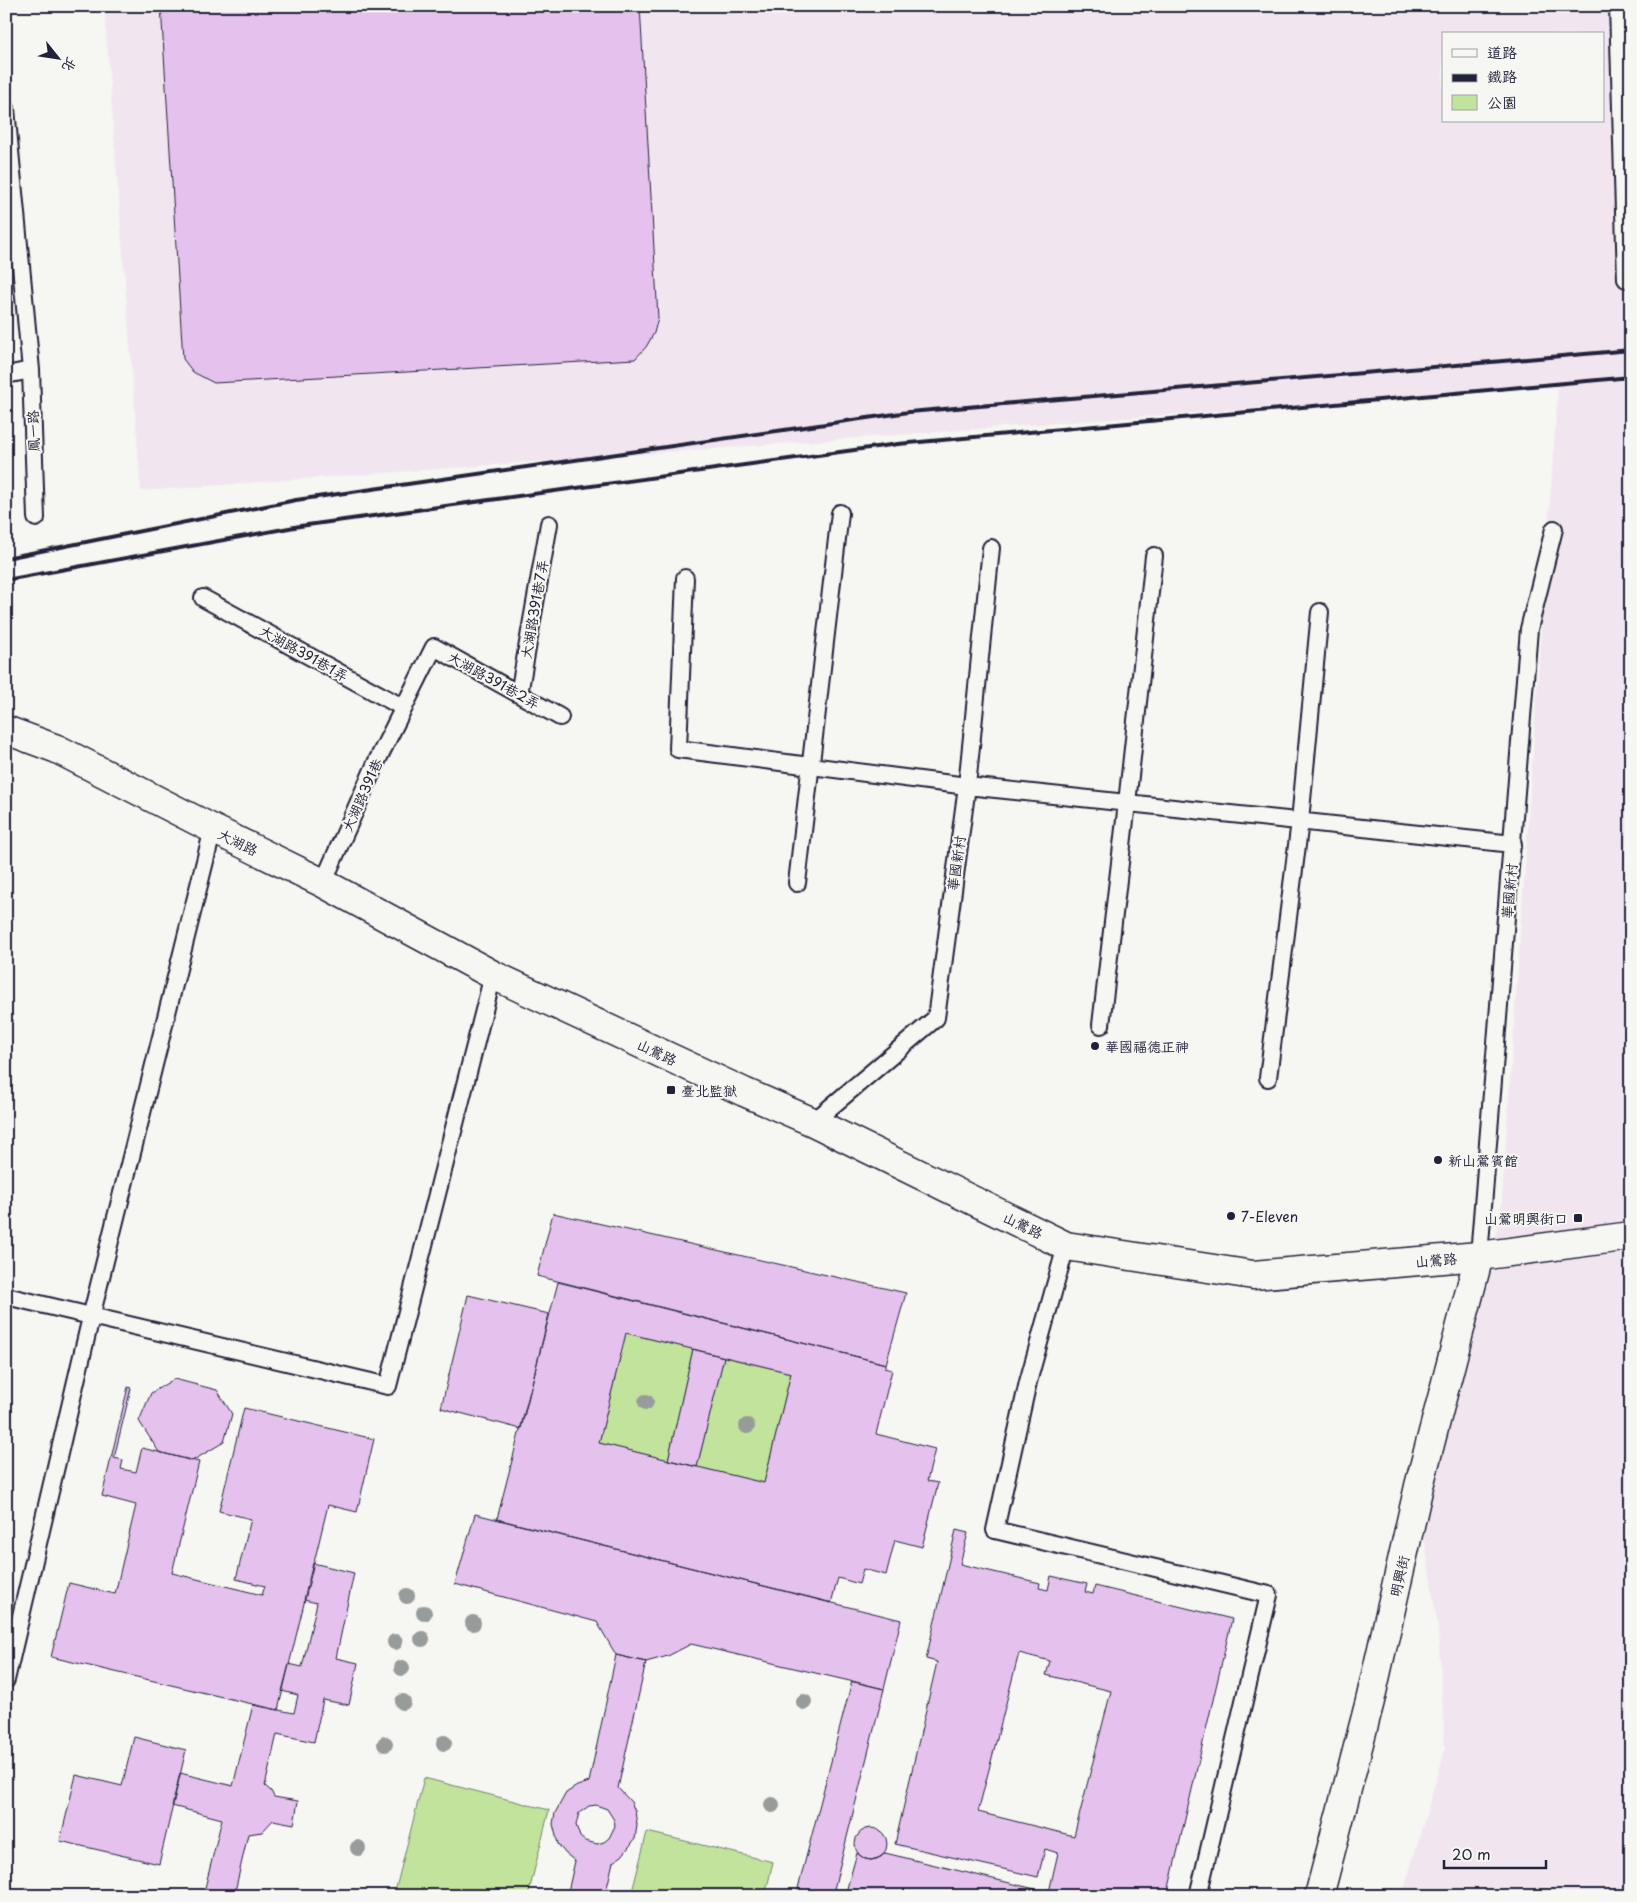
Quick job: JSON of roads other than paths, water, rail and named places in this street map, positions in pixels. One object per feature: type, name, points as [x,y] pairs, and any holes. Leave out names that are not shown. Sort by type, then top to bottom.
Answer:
[{"type":"street","name":"大湖路","points":[[6,730],[57,749],[213,829],[324,882],[466,962]]},
{"type":"street","name":"山鶯路","points":[[466,962],[812,1122],[1066,1246],[1253,1275],[1480,1256],[1631,1236]]},
{"type":"street","name":"明興街","points":[[1319,1896],[1370,1701],[1419,1486],[1480,1256]]},
{"type":"lane","points":[[1618,6],[1626,279]]},
{"type":"lane","name":"鳳一路","points":[[6,109],[31,370],[36,518]]},
{"type":"lane","points":[[6,375],[31,370]]},
{"type":"lane","points":[[797,883],[840,513]]},
{"type":"lane","name":"大湖路391巷7弄","points":[[519,694],[549,524]]},
{"type":"lane","name":"華國新村","points":[[1480,1256],[1530,630],[1554,529]]},
{"type":"lane","name":"華國新村","points":[[812,1122],[936,1018],[967,786],[990,548]]},
{"type":"lane","points":[[1101,1024],[1154,556]]},
{"type":"lane","points":[[685,578],[678,749],[967,786],[1513,844]]},
{"type":"lane","name":"大湖路391巷1弄","points":[[203,598],[404,708]]},
{"type":"lane","points":[[1268,1078],[1300,821],[1320,612]]},
{"type":"lane","name":"大湖路391巷2弄","points":[[404,708],[434,647],[560,717]]},
{"type":"lane","name":"大湖路391巷","points":[[324,882],[376,764],[404,708]]},
{"type":"lane","points":[[6,1680],[91,1317],[213,829]]},
{"type":"lane","points":[[6,1296],[388,1386],[493,975]]},
{"type":"lane","points":[[1066,1246],[1028,1382],[995,1530],[1269,1595],[1198,1896]]},
{"type":"railway","points":[[6,558],[296,500],[909,412],[1631,350]]},
{"type":"railway","points":[[6,580],[300,526],[898,444],[1631,377]]},
{"type":"place","name":"華國福德正神","points":[[1095,1046]]},
{"type":"place","name":"臺北監獄","points":[[671,1090]]},
{"type":"place","name":"新山鶯賓館","points":[[1438,1160]]},
{"type":"place","name":"7-Eleven","points":[[1231,1216]]},
{"type":"place","name":"山鶯明興街口","points":[[1578,1218]]}]
